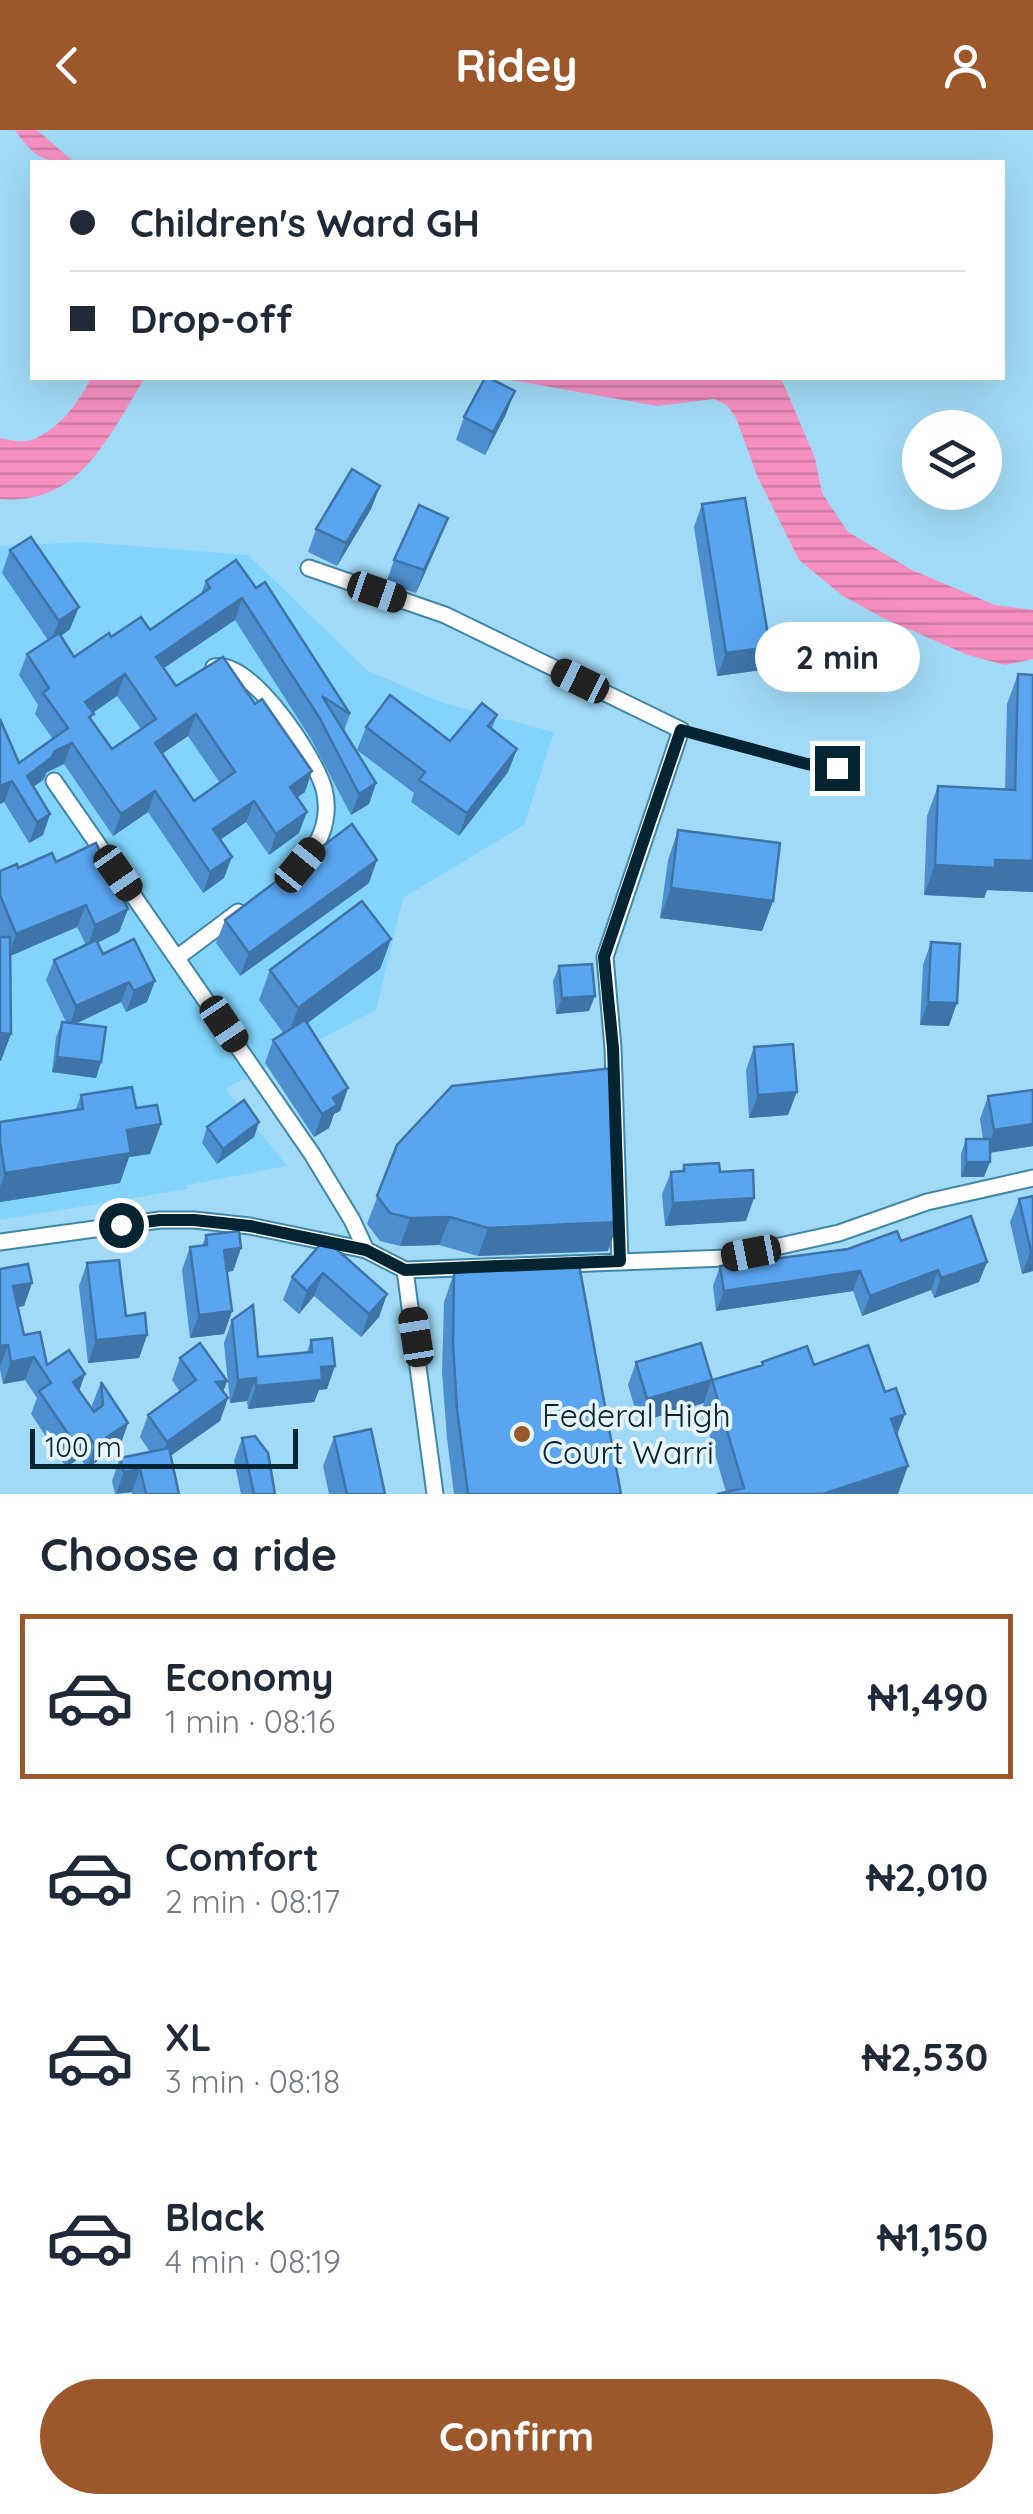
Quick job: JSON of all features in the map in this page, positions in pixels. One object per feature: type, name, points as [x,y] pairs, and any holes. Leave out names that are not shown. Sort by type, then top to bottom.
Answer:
[{"type":"street","points":[[309,568],[445,615],[681,730],[604,957],[613,1048],[620,1261]]},
{"type":"street","points":[[206,668],[223,665],[239,670],[263,693],[313,762],[325,791],[326,818],[320,840],[300,865],[285,876]]},
{"type":"street","points":[[54,781],[312,1154],[366,1250]]},
{"type":"street","points":[[178,956],[254,899]]},
{"type":"street","points":[[0,1242],[160,1220],[194,1220],[250,1226],[366,1250],[405,1270],[726,1258],[838,1233],[927,1202],[1033,1178]]},
{"type":"street","points":[[405,1270],[435,1494]]},
{"type":"lane","points":[[681,730],[807,764],[837,768]]},
{"type":"shaded area","points":[[15,130],[37,130],[72,160],[51,160],[27,146]]},
{"type":"shaded area","points":[[90,380],[144,380],[104,444],[72,479],[52,491],[28,498],[0,499],[0,438],[28,441],[51,429],[74,406]]},
{"type":"shaded area","points":[[510,380],[782,380],[815,458],[822,493],[848,532],[912,570],[995,605],[1033,610],[1033,659],[1005,665],[968,655],[843,596],[799,560],[727,405],[714,399],[657,406]]},
{"type":"shaded area","points":[[83,542],[248,555],[368,671],[443,703],[554,732],[524,825],[403,898],[376,1010],[225,1089],[287,1166],[187,1185],[187,1189],[0,1220],[0,546]]},
{"type":"building","points":[[484,380],[493,380],[515,391],[493,432],[464,417]]},
{"type":"building","points":[[352,469],[380,486],[346,543],[316,529]]},
{"type":"building","points":[[745,498],[770,647],[726,653],[702,504]]},
{"type":"building","points":[[419,505],[448,518],[424,570],[394,560]]},
{"type":"building","points":[[31,537],[79,607],[59,621],[10,550]]},
{"type":"building","points":[[236,560],[256,588],[265,582],[350,714],[322,696],[376,783],[359,794],[319,717],[242,598],[156,657],[176,686],[223,657],[255,704],[262,699],[312,771],[290,787],[307,812],[276,834],[254,801],[213,829],[232,857],[210,872],[155,791],[121,814],[72,743],[55,751],[27,776],[50,814],[37,822],[12,781],[0,786],[0,719],[19,763],[68,728],[43,693],[49,688],[27,654],[59,633],[74,657],[141,617],[150,630],[210,588],[206,581]],"holes":[[[125,674],[156,719],[112,749],[89,717],[94,714],[85,702]],[[196,714],[235,772],[194,801],[155,743]]]},
{"type":"building","points":[[1018,674],[1033,675],[1033,861],[995,860],[995,868],[935,865],[938,786],[1015,790]]},
{"type":"building","points":[[390,695],[450,741],[482,703],[497,715],[488,726],[517,749],[467,813],[419,780],[425,772],[366,727]]},
{"type":"building","points":[[352,824],[377,860],[249,953],[225,920]]},
{"type":"building","points":[[678,830],[780,843],[773,901],[671,888]]},
{"type":"building","points":[[96,843],[128,909],[95,925],[86,905],[16,934],[0,895],[0,871],[17,864],[18,868],[52,853],[56,862]]},
{"type":"building","points":[[362,901],[391,939],[298,1008],[270,970]]},
{"type":"building","points":[[0,937],[10,937],[11,1034],[0,1033]]},
{"type":"building","points":[[134,939],[155,981],[134,991],[129,982],[76,1006],[54,960],[96,940],[103,954]]},
{"type":"building","points":[[931,942],[960,944],[957,1003],[928,1002]]},
{"type":"building","points":[[592,964],[595,996],[562,998],[559,966]]},
{"type":"building","points":[[305,1020],[348,1088],[333,1098],[337,1105],[322,1114],[273,1040]]},
{"type":"building","points":[[62,1022],[106,1027],[101,1062],[57,1057]]},
{"type":"building","points":[[793,1044],[797,1092],[758,1095],[754,1047]]},
{"type":"building","points":[[614,1068],[618,1222],[488,1228],[450,1217],[410,1218],[390,1213],[377,1196],[397,1145],[452,1086]]},
{"type":"building","points":[[132,1087],[136,1108],[157,1105],[161,1124],[127,1130],[131,1153],[5,1173],[0,1122],[83,1109],[81,1095]]},
{"type":"building","points":[[1033,1090],[1033,1124],[994,1130],[988,1096]]},
{"type":"building","points":[[244,1100],[259,1122],[223,1149],[207,1127]]},
{"type":"building","points":[[966,1139],[990,1139],[990,1162],[966,1162]]},
{"type":"building","points":[[719,1163],[720,1172],[753,1170],[754,1198],[673,1203],[671,1172],[684,1171],[684,1165]]},
{"type":"building","points":[[1033,1196],[1033,1250],[1031,1251],[1019,1199]]},
{"type":"building","points":[[971,1216],[987,1262],[941,1278],[938,1270],[870,1296],[860,1271],[724,1291],[720,1266],[848,1249],[897,1231],[901,1241]]},
{"type":"building","points":[[239,1231],[241,1248],[224,1250],[232,1311],[199,1315],[190,1247],[207,1245],[206,1235]]},
{"type":"building","points":[[325,1239],[387,1294],[369,1314],[323,1273],[307,1291],[292,1277]]},
{"type":"building","points":[[578,1259],[621,1494],[468,1494],[457,1409],[454,1273]]},
{"type":"building","points":[[119,1260],[126,1316],[145,1313],[147,1335],[96,1340],[87,1263]]},
{"type":"building","points":[[28,1264],[32,1283],[13,1286],[24,1335],[40,1332],[47,1365],[69,1350],[85,1374],[73,1382],[94,1412],[103,1405],[101,1382],[128,1423],[95,1445],[88,1435],[75,1444],[39,1391],[51,1383],[34,1357],[11,1362],[8,1345],[0,1346],[0,1269]]},
{"type":"building","points":[[253,1305],[258,1357],[312,1352],[311,1340],[332,1338],[335,1366],[321,1367],[322,1380],[256,1386],[256,1378],[238,1380],[232,1320]]},
{"type":"building","points":[[200,1343],[227,1381],[216,1382],[228,1398],[167,1442],[148,1415],[196,1380],[180,1358]]},
{"type":"building","points":[[701,1343],[712,1380],[647,1399],[636,1362]]},
{"type":"building","points":[[868,1345],[885,1392],[896,1388],[905,1414],[891,1419],[908,1466],[823,1494],[717,1494],[744,1488],[712,1380],[763,1365],[762,1362],[807,1346],[814,1365]]},
{"type":"building","points":[[371,1429],[385,1494],[347,1494],[334,1437]]},
{"type":"building","points":[[255,1436],[268,1453],[275,1494],[254,1494],[242,1438]]},
{"type":"building","points":[[169,1448],[179,1494],[146,1494],[140,1469],[124,1472],[120,1458]]},
{"type":"place","name":"Federal High Court Warri","points":[[522,1434]]},
{"type":"route","points":[[121,1225],[194,1220],[250,1226],[366,1250],[405,1270],[620,1261],[613,1048],[604,957],[681,730],[807,764],[837,768]]}]
